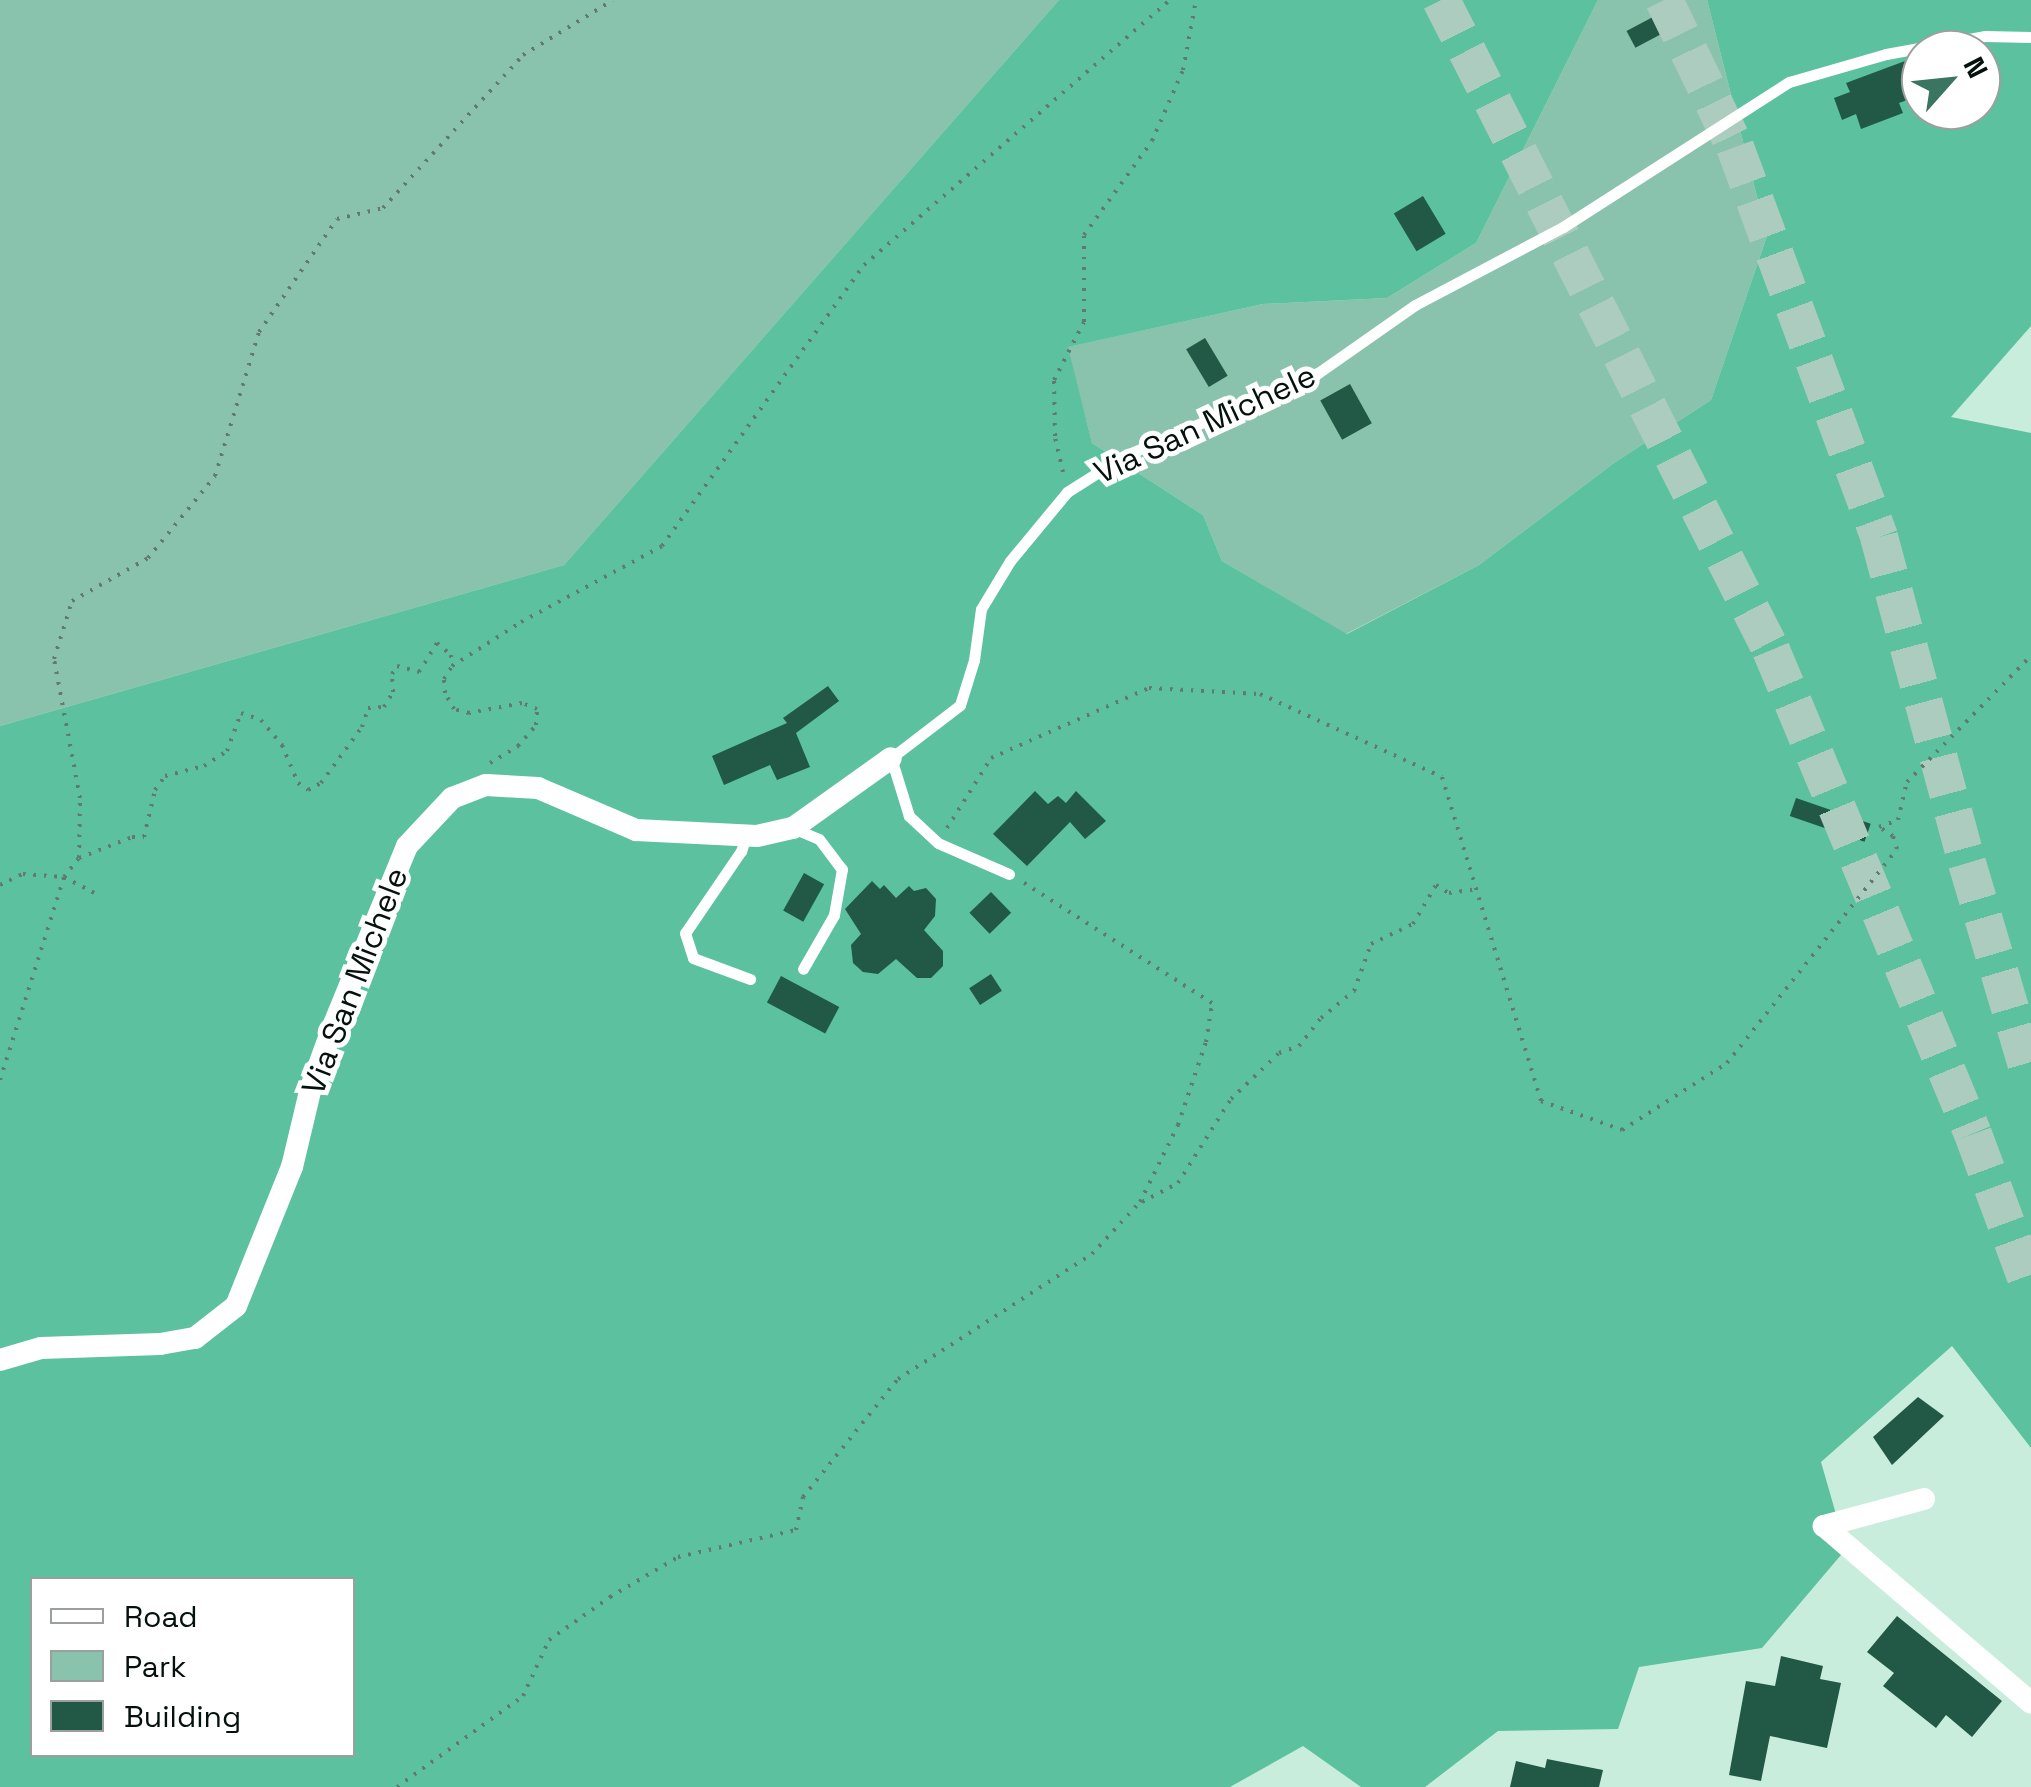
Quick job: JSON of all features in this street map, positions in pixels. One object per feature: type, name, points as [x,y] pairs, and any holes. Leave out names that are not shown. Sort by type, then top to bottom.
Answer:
[{"type":"street","name":"Via San Michele","points":[[0,1360],[41,1348],[160,1344],[195,1338],[236,1306],[292,1167],[310,1088],[406,846],[452,798],[486,785],[538,788],[636,830],[746,836],[793,828],[891,758]]},
{"type":"street","points":[[1924,1498],[1824,1526],[2031,1703]]},
{"type":"lane","name":"Via San Michele","points":[[891,758],[960,705],[974,660],[981,609],[1010,561],[1067,492],[1124,456],[1318,373],[1415,305],[1563,226],[1789,82],[1886,54],[1985,36],[2031,37]]},
{"type":"lane","points":[[891,758],[910,816],[938,842],[1009,874]]},
{"type":"lane","points":[[793,828],[818,839],[842,869],[834,915],[803,969]]},
{"type":"lane","points":[[746,836],[741,851],[685,933],[693,958],[750,979]]},
{"type":"path","points":[[79,858],[80,798],[54,659],[72,601],[148,558],[215,476],[259,332],[337,219],[384,208],[523,54],[613,0]]},
{"type":"path","points":[[486,785],[483,770],[518,746],[536,725],[536,709],[522,703],[469,713],[454,709],[445,693],[444,680],[452,666],[521,622],[662,546],[864,265],[1170,0]]},
{"type":"path","points":[[1067,492],[1056,436],[1054,380],[1084,322],[1084,235],[1152,141],[1183,70],[1196,0]]},
{"type":"path","points":[[0,1080],[64,877],[79,858],[132,837],[144,837],[155,790],[165,776],[204,766],[227,751],[241,712],[262,720],[282,745],[298,784],[308,790],[321,782],[362,727],[368,708],[384,707],[393,692],[392,674],[398,666],[419,672],[437,643],[451,655],[452,666]]},
{"type":"path","points":[[938,842],[991,758],[1150,688],[1260,694],[1442,777],[1541,1101],[1622,1130],[1727,1063],[1897,849],[1893,836],[1879,827],[1898,820],[1907,782],[2031,656]]},
{"type":"path","points":[[0,885],[23,874],[64,877],[100,896]]},
{"type":"path","points":[[397,1787],[523,1696],[549,1640],[610,1598],[678,1557],[796,1530],[803,1498],[898,1379],[1092,1254],[1140,1202],[1178,1125],[1206,1042],[1212,1003],[1009,874]]},
{"type":"path","points":[[1140,1202],[1178,1183],[1231,1100],[1279,1053],[1299,1046],[1320,1018],[1354,991],[1371,944],[1413,924],[1436,886],[1448,893],[1476,889]]},
{"type":"green space","points":[[0,0],[1059,0],[564,565],[0,726]]},
{"type":"green space","points":[[1059,0],[1598,0],[1476,243],[1387,298],[1263,304],[1068,347],[1092,443],[1203,515],[1222,561],[1347,634],[1479,565],[1614,463],[1711,400],[1767,236],[1707,0],[2031,0],[2031,326],[1951,417],[2031,433],[2031,1448],[1952,1346],[1821,1462],[1846,1549],[1762,1648],[1639,1667],[1618,1729],[1498,1731],[1425,1787],[1361,1787],[1303,1746],[1230,1787],[0,1787],[0,726],[564,565]]},
{"type":"green space","points":[[1598,0],[1707,0],[1767,236],[1711,400],[1614,463],[1479,565],[1346,634],[1222,561],[1203,515],[1092,443],[1067,347],[1263,304],[1387,298],[1476,243]]},
{"type":"building","points":[[1668,9],[1677,26],[1635,48],[1627,31]]},
{"type":"building","points":[[1901,62],[1901,114],[1861,129],[1856,114],[1842,120],[1834,98],[1850,92],[1846,83]]},
{"type":"building","points":[[1423,196],[1446,234],[1417,251],[1394,214]]},
{"type":"building","points":[[1205,338],[1228,376],[1209,387],[1186,349]]},
{"type":"building","points":[[1350,384],[1372,423],[1342,440],[1320,400]]},
{"type":"building","points":[[828,686],[839,701],[796,733],[810,767],[777,780],[770,765],[724,785],[712,756],[787,723],[783,718]]},
{"type":"building","points":[[1035,791],[1048,804],[1058,796],[1066,803],[1076,791],[1106,821],[1085,839],[1070,822],[1027,866],[993,834]]},
{"type":"building","points":[[1796,798],[1871,824],[1865,842],[1790,816]]},
{"type":"building","points":[[804,873],[824,884],[803,922],[783,911]]},
{"type":"building","points":[[872,881],[880,889],[884,885],[896,898],[909,886],[914,891],[926,888],[936,899],[935,916],[924,930],[943,951],[943,966],[931,978],[917,978],[896,959],[878,974],[863,972],[853,963],[851,945],[861,934],[845,909]]},
{"type":"building","points":[[991,892],[1011,913],[990,934],[969,913]]},
{"type":"building","points":[[991,974],[1002,991],[980,1005],[969,988]]},
{"type":"building","points":[[781,976],[839,1007],[825,1033],[767,1002]]},
{"type":"building","points":[[1918,1397],[1944,1416],[1892,1465],[1873,1437]]},
{"type":"building","points":[[1897,1616],[2002,1701],[1972,1737],[1946,1715],[1936,1728],[1883,1686],[1894,1673],[1867,1652]]},
{"type":"building","points":[[1781,1656],[1823,1666],[1820,1679],[1841,1683],[1827,1748],[1770,1736],[1761,1781],[1729,1775],[1746,1681],[1775,1686]]},
{"type":"building","points":[[1547,1759],[1603,1770],[1599,1787],[1510,1787],[1516,1761],[1545,1768]]},
{"type":"tunnel","points":[[1441,0],[1771,650],[1973,1134],[2031,1291]]},
{"type":"tunnel","points":[[1664,0],[1735,147],[1879,537],[1967,863],[2031,1079]]}]
